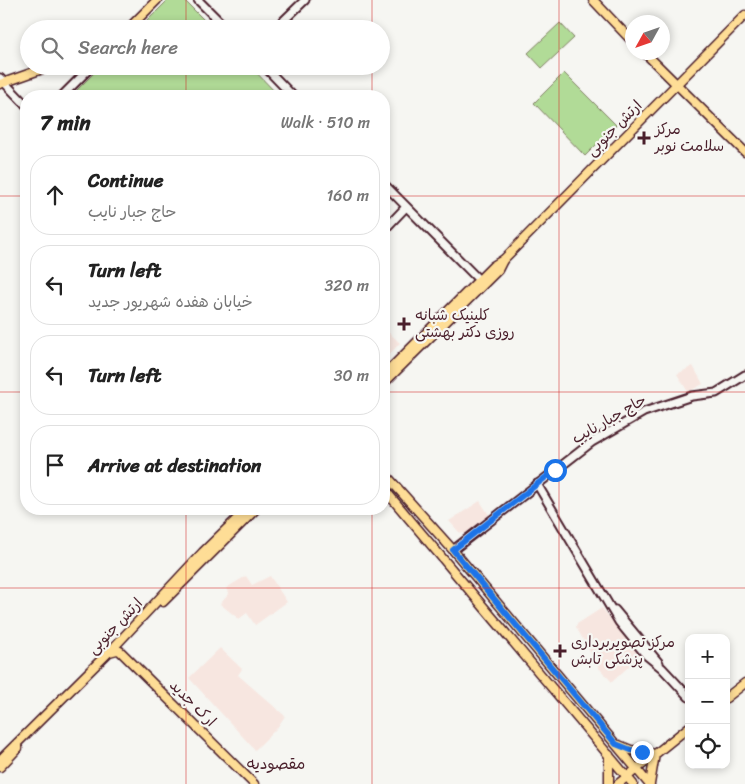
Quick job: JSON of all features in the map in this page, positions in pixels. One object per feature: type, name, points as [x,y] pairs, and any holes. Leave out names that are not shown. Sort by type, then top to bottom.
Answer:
[{"type":"main road","points":[[137,20],[157,0]]},
{"type":"main road","points":[[593,0],[625,33]]},
{"type":"main road","name":"ارتش جنوبی","points":[[390,369],[493,266],[503,260],[745,15]]},
{"type":"main road","points":[[652,60],[745,152]]},
{"type":"main road","points":[[1,82],[23,75]]},
{"type":"main road","name":"ارتش جنوبی","points":[[390,377],[498,270],[503,260]]},
{"type":"main road","points":[[390,479],[453,550],[650,784]]},
{"type":"main road","points":[[390,496],[633,784]]},
{"type":"main road","points":[[402,510],[406,502],[412,502]]},
{"type":"main road","name":"ارتش جنوبی","points":[[0,760],[109,652],[203,552],[242,515]]},
{"type":"main road","name":"ارتش جنوبی","points":[[120,651],[121,644],[250,515]]},
{"type":"main road","points":[[109,652],[120,651]]},
{"type":"main road","name":"ارک جدید","points":[[120,651],[254,784]]},
{"type":"main road","points":[[730,695],[745,683]]},
{"type":"main road","points":[[618,784],[685,730]]},
{"type":"main road","points":[[0,767],[17,750],[23,737]]},
{"type":"main road","points":[[616,744],[631,750],[655,754]]},
{"type":"main road","points":[[650,784],[655,754]]},
{"type":"main road","points":[[609,755],[609,784]]},
{"type":"street","points":[[198,0],[218,20]]},
{"type":"street","points":[[284,20],[305,0]]},
{"type":"street","points":[[68,90],[83,75]]},
{"type":"street","points":[[273,75],[287,90]]},
{"type":"street","points":[[1,82],[20,99]]},
{"type":"street","points":[[390,190],[479,280]]},
{"type":"street","points":[[390,224],[406,207]]},
{"type":"street","name":"حاج جبار نایب","points":[[453,550],[592,442],[644,412],[692,396],[716,393],[745,375]]},
{"type":"street","points":[[537,484],[614,615],[632,640],[685,693]]},
{"type":"shaded area","points":[[390,334],[400,343],[390,354]]},
{"type":"shaded area","points":[[693,366],[703,384],[688,392],[677,374]]},
{"type":"shaded area","points":[[480,501],[489,515],[488,518],[466,534],[459,532],[449,521]]},
{"type":"shaded area","points":[[246,576],[252,585],[270,576],[287,602],[255,625],[247,613],[239,619],[220,604],[229,594],[226,588]]},
{"type":"shaded area","points":[[602,608],[640,656],[612,682],[599,668],[576,627],[577,624]]},
{"type":"shaded area","points":[[220,648],[242,669],[238,675],[285,716],[277,728],[255,750],[189,678]]},
{"type":"green space","points":[[168,0],[184,0],[204,20],[148,20]]},
{"type":"green space","points":[[560,23],[574,38],[542,68],[528,53]]},
{"type":"green space","points":[[564,73],[616,125],[585,156],[534,103]]},
{"type":"green space","points":[[92,75],[259,75],[273,90],[77,90]]},
{"type":"place","name":"مرکز سلامت نوبر","points":[[644,138]]},
{"type":"place","name":"کلینیک شبانه روزی دکتر بهشتی","points":[[404,324]]},
{"type":"place","name":"مرکز تصویربرداری پزشکی تابش","points":[[560,651]]},
{"type":"district","name":"مقصودیه","points":[[276,763]]},
{"type":"route","points":[[555,470],[453,550],[616,744],[642,752]]}]
